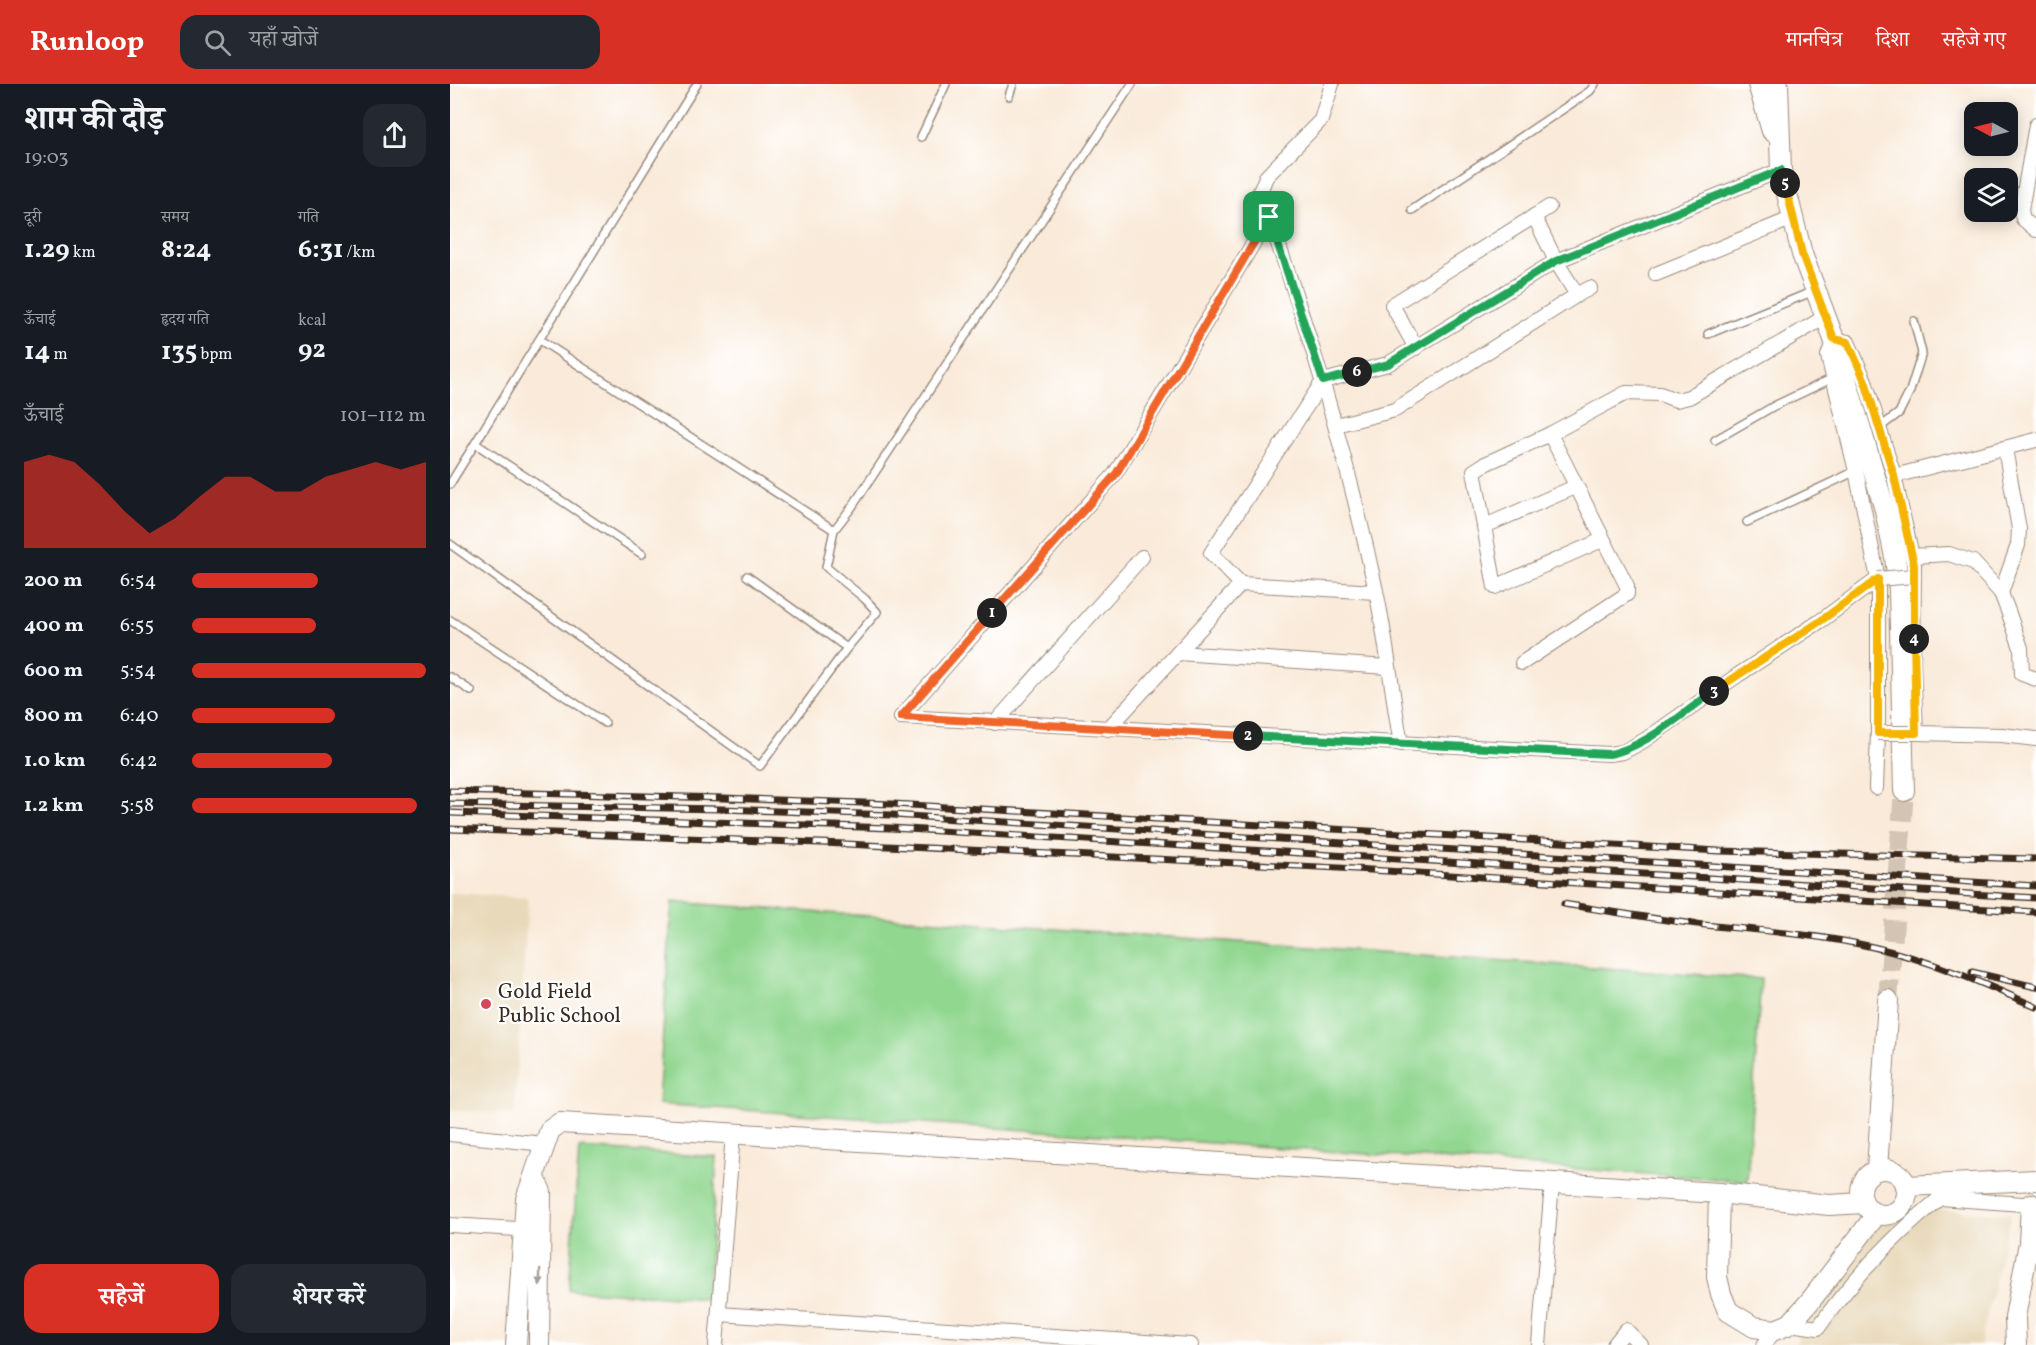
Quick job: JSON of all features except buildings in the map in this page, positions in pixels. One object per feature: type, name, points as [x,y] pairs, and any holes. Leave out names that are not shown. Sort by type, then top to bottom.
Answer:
[{"type":"street","points":[[1332,84],[1321,120],[1266,177],[1260,192],[1336,425],[1376,592],[1401,744]]},
{"type":"street","points":[[1758,84],[1781,165],[1802,254],[1827,316],[1885,510],[1895,557],[1899,589],[1904,791]]},
{"type":"street","points":[[1778,84],[1781,165]]},
{"type":"street","points":[[2036,125],[2021,210],[2023,219],[2036,230]]},
{"type":"street","points":[[1376,592],[1241,584],[1211,553],[1323,381],[1388,364],[1556,261],[1781,165]]},
{"type":"street","points":[[1416,348],[1392,305],[1549,207]]},
{"type":"street","points":[[1534,216],[1556,261],[1577,295]]},
{"type":"street","points":[[1269,217],[1116,474],[901,717],[1609,754],[1623,752],[1644,740],[1819,622],[1878,579],[1914,576]]},
{"type":"street","points":[[1656,274],[1793,218]]},
{"type":"street","points":[[1336,425],[1395,411],[1590,288]]},
{"type":"street","points":[[1602,540],[1496,587],[1474,471],[1626,393],[1660,394],[1676,400],[1689,397],[1827,316]]},
{"type":"street","points":[[1834,339],[1828,356],[1856,471],[1878,579],[1876,788]]},
{"type":"street","points":[[1834,339],[1848,342],[1865,381],[1894,476],[1912,556],[1916,733]]},
{"type":"street","points":[[1522,663],[1627,594],[1627,586],[1550,434]]},
{"type":"street","points":[[1894,476],[2036,440]]},
{"type":"street","points":[[2001,593],[2018,545],[2019,529],[2005,448]]},
{"type":"street","points":[[1485,526],[1575,487]]},
{"type":"street","points":[[1912,556],[1949,554],[1973,562],[2001,593],[2021,648],[2022,674],[2036,679]]},
{"type":"street","points":[[995,723],[1142,557]]},
{"type":"street","points":[[1108,729],[1241,584]]},
{"type":"street","points":[[1178,653],[1388,667]]},
{"type":"street","points":[[1878,733],[2002,735],[2036,739]]},
{"type":"street","points":[[1877,1170],[1888,1000]]},
{"type":"street","points":[[516,1345],[532,1230],[541,1192],[535,1178],[544,1143],[550,1130],[560,1123],[1719,1193],[1869,1209],[1883,1216],[1897,1212],[1905,1200],[1906,1186],[1898,1174],[1892,1170],[1877,1170],[1862,1183],[1861,1196],[1869,1209]]},
{"type":"street","points":[[450,1134],[544,1143]]},
{"type":"street","points":[[716,1345],[733,1134]]},
{"type":"street","points":[[1906,1186],[2036,1180]]},
{"type":"street","points":[[1539,1345],[1552,1183]]},
{"type":"street","points":[[1719,1193],[1717,1278],[1721,1294],[1728,1311],[1754,1327],[1776,1333],[1818,1328],[1860,1274],[1907,1226],[1940,1198],[2033,1204],[2029,1244],[2015,1317],[2016,1345]]},
{"type":"street","points":[[1776,1333],[1811,1300],[1869,1209]]},
{"type":"street","points":[[450,1225],[532,1230]]},
{"type":"street","points":[[532,1230],[539,1345]]},
{"type":"street","points":[[718,1314],[1076,1341],[1191,1345]]},
{"type":"street","points":[[1614,1345],[1626,1330],[1641,1345]]},
{"type":"lane","points":[[450,484],[697,84]]},
{"type":"lane","points":[[921,137],[946,84]]},
{"type":"lane","points":[[1009,96],[1013,84]]},
{"type":"lane","points":[[450,544],[760,766],[847,648],[877,612],[865,599],[826,567],[834,530],[852,507],[1132,84]]},
{"type":"lane","points":[[1412,210],[1590,91],[1595,84]]},
{"type":"lane","points":[[1708,334],[1816,290]]},
{"type":"lane","points":[[1879,428],[1899,413],[1910,391],[1922,353],[1914,321]]},
{"type":"lane","points":[[540,340],[834,530]]},
{"type":"lane","points":[[1715,440],[1774,406],[1833,378]]},
{"type":"lane","points":[[476,444],[642,554]]},
{"type":"lane","points":[[1747,522],[1856,471]]},
{"type":"lane","points":[[747,576],[847,648]]},
{"type":"lane","points":[[450,620],[605,723]]},
{"type":"lane","points":[[450,677],[471,691]]},
{"type":"shaded area","name":"Gold Field Public School","points":[[450,893],[528,898],[514,1114],[450,1110]]},
{"type":"shaded area","points":[[1928,1210],[2011,1213],[1980,1345],[1796,1345],[1801,1316],[1877,1225]]},
{"type":"green space","points":[[672,902],[1761,979],[1747,1181],[658,1104]]},
{"type":"green space","points":[[579,1148],[717,1157],[707,1299],[569,1290]]},
{"type":"tunnel","points":[[1888,1000],[1904,791]]},
{"type":"railway","points":[[450,791],[893,804],[1719,851],[2036,859]]},
{"type":"railway","points":[[450,804],[892,815],[2036,886]]},
{"type":"railway","points":[[450,813],[891,828],[2036,898]]},
{"type":"railway","points":[[450,829],[846,844],[1339,868],[2036,912]]},
{"type":"railway","points":[[1564,904],[1676,922],[1814,936],[1873,947],[1936,965],[2036,1007]]},
{"type":"railway","points":[[1972,972],[2036,987]]},
{"type":"place","name":"Gold Field Public School","points":[[486,1004]]},
{"type":"route","points":[[1781,170],[1802,254],[1834,339],[1848,342],[1855,356],[1894,476],[1914,565],[1913,664],[1916,733],[1878,733],[1878,579],[1819,622],[1644,740],[1623,752],[1609,754],[901,717],[1116,474],[1269,217],[1323,381],[1388,364],[1556,261],[1781,170]]}]
